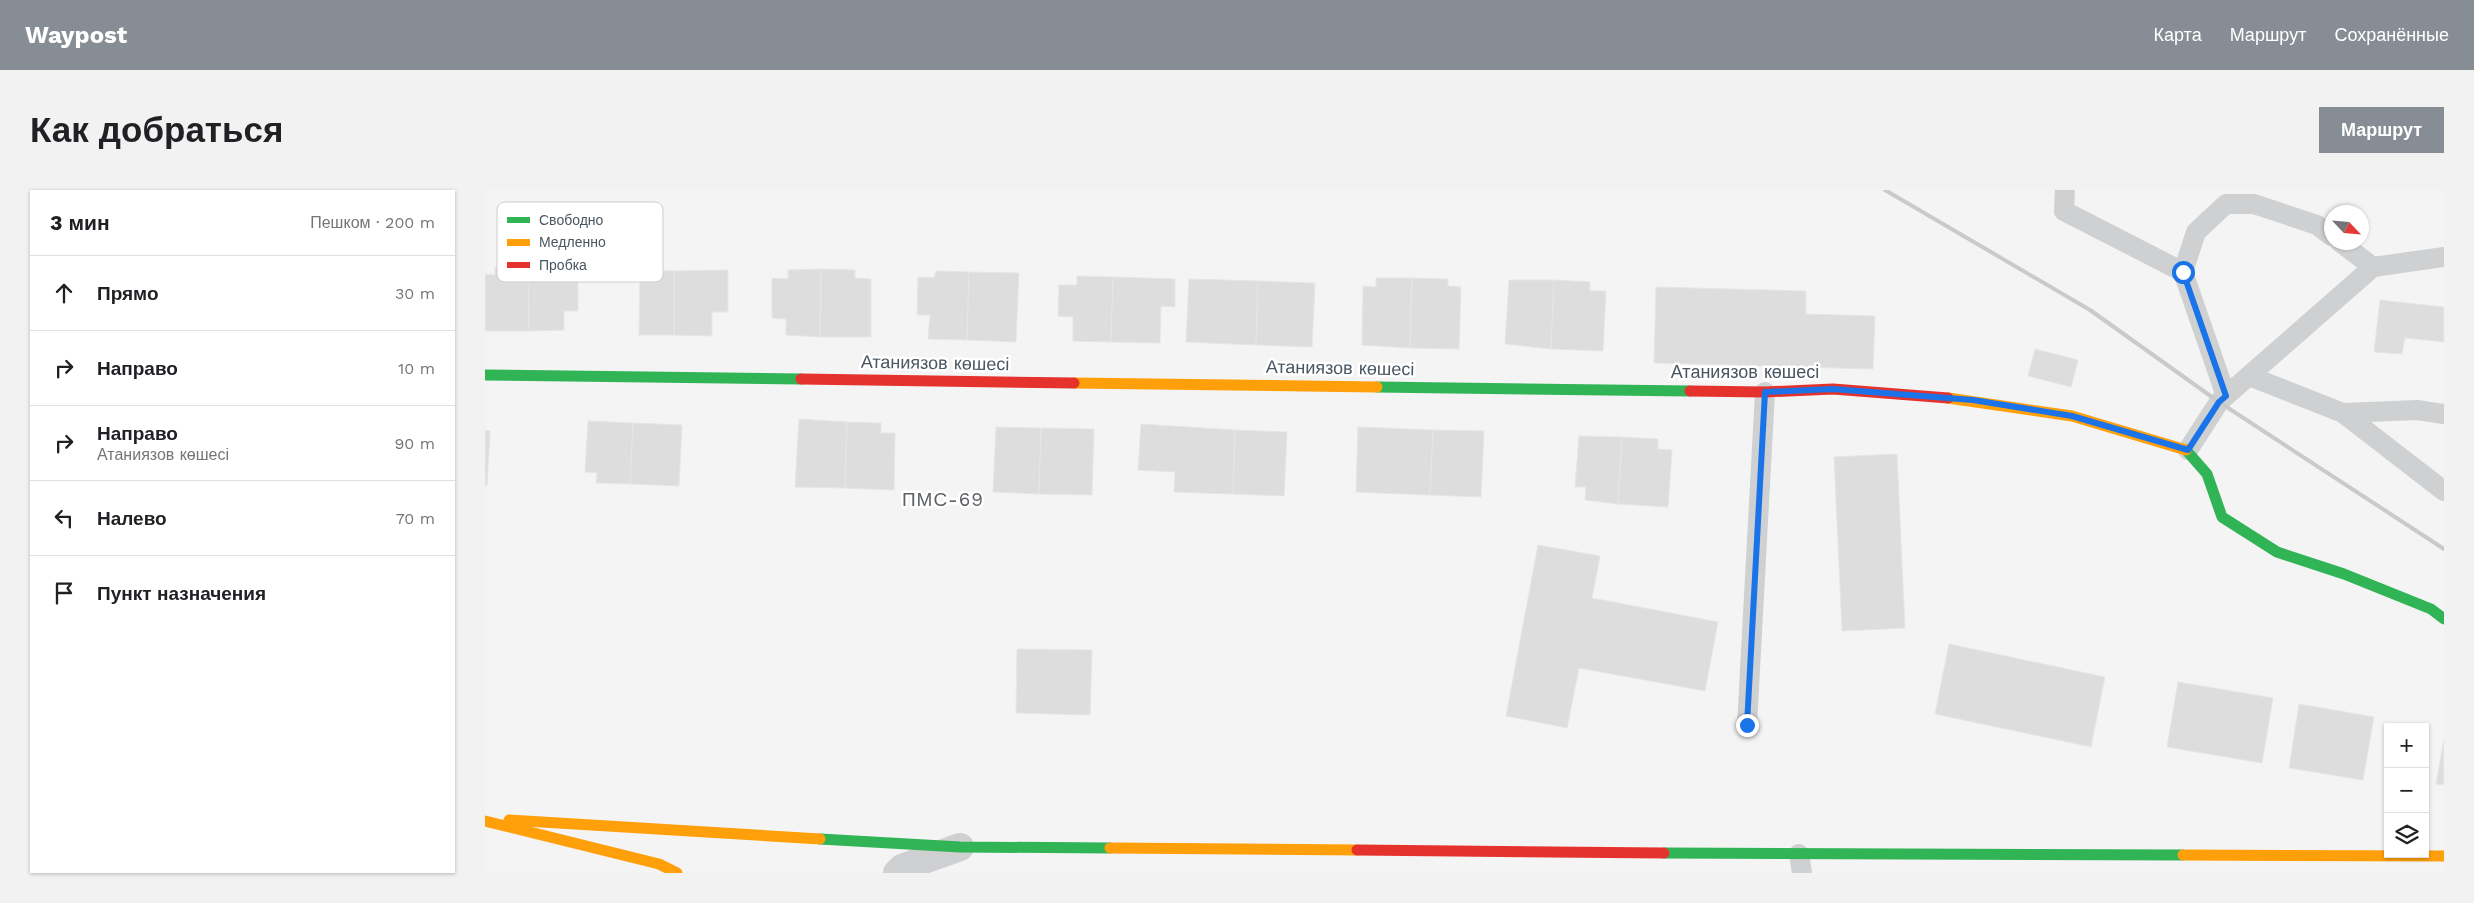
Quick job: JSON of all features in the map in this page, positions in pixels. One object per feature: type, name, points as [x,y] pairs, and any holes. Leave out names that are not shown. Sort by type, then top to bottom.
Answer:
[{"type":"main road","name":"Атаниязов көшесі","points":[[485,375],[1765,392],[1833,389],[1973,400],[2072,416],[2188,450]]},
{"type":"main road","points":[[2188,450],[2207,474],[2222,517],[2277,552],[2345,574],[2431,609],[2444,619]]},
{"type":"main road","points":[[485,820],[960,847],[1801,863],[2444,856]]},
{"type":"main road","points":[[485,820],[659,864],[677,873]]},
{"type":"street","points":[[897,873],[902,868],[960,847]]},
{"type":"lane","points":[[2065,190],[2064,211],[2183,272]]},
{"type":"lane","points":[[2226,396],[2183,272],[2196,232],[2226,204],[2254,204],[2317,225],[2324,230]]},
{"type":"lane","points":[[2350,250],[2373,268]]},
{"type":"lane","points":[[2188,450],[2219,402],[2373,268],[2444,257]]},
{"type":"lane","points":[[2249,376],[2343,413],[2444,491]]},
{"type":"lane","points":[[1747,725],[1765,392]]},
{"type":"lane","points":[[2343,413],[2417,410],[2444,414]]},
{"type":"building","points":[[495,267],[497,267],[497,282],[528,282],[529,331],[485,331],[485,274],[495,275]]},
{"type":"building","points":[[821,269],[820,337],[786,335],[786,319],[772,318],[772,278],[788,279],[788,270]]},
{"type":"building","points":[[821,269],[855,270],[855,278],[871,279],[871,337],[820,337]]},
{"type":"building","points":[[728,270],[728,312],[712,312],[712,336],[674,335],[674,271]]},
{"type":"building","points":[[663,271],[674,271],[674,335],[639,335],[640,282],[663,282]]},
{"type":"building","points":[[936,271],[969,272],[967,340],[928,339],[930,315],[917,315],[918,277],[934,278]]},
{"type":"building","points":[[969,272],[1019,273],[1016,342],[967,340]]},
{"type":"building","points":[[1077,276],[1113,277],[1111,342],[1073,341],[1073,317],[1058,316],[1059,285],[1077,285]]},
{"type":"building","points":[[1113,277],[1175,279],[1175,307],[1161,306],[1160,343],[1111,342]]},
{"type":"building","points":[[1376,278],[1412,278],[1410,348],[1362,345],[1363,286],[1376,287]]},
{"type":"building","points":[[1412,278],[1448,279],[1448,286],[1461,287],[1459,349],[1410,348]]},
{"type":"building","points":[[1189,279],[1258,281],[1256,345],[1186,342]]},
{"type":"building","points":[[1509,280],[1554,280],[1551,349],[1505,344]]},
{"type":"building","points":[[1554,280],[1590,282],[1590,291],[1606,291],[1603,351],[1551,349]]},
{"type":"building","points":[[1258,281],[1315,283],[1312,347],[1256,345]]},
{"type":"building","points":[[528,282],[578,282],[578,311],[564,311],[564,330],[529,331]]},
{"type":"building","points":[[1656,287],[1806,291],[1806,314],[1875,316],[1873,369],[1654,363]]},
{"type":"building","points":[[2380,300],[2444,307],[2444,342],[2405,338],[2402,354],[2374,352]]},
{"type":"building","points":[[2035,349],[2078,360],[2071,387],[2028,376]]},
{"type":"building","points":[[799,419],[847,422],[845,488],[795,487]]},
{"type":"building","points":[[588,421],[633,423],[630,484],[596,483],[597,473],[585,472]]},
{"type":"building","points":[[847,422],[881,423],[881,433],[895,433],[894,490],[845,488]]},
{"type":"building","points":[[633,423],[682,425],[679,486],[630,484]]},
{"type":"building","points":[[1141,424],[1235,430],[1233,494],[1174,492],[1175,472],[1138,470]]},
{"type":"building","points":[[996,427],[1041,428],[1039,494],[993,492]]},
{"type":"building","points":[[1358,427],[1433,430],[1430,495],[1356,492]]},
{"type":"building","points":[[1041,428],[1094,429],[1092,495],[1039,494]]},
{"type":"building","points":[[485,430],[490,431],[487,486],[485,486]]},
{"type":"building","points":[[1235,430],[1287,432],[1284,496],[1233,494]]},
{"type":"building","points":[[1433,430],[1484,431],[1481,497],[1430,495]]},
{"type":"building","points":[[1579,436],[1622,437],[1618,504],[1585,500],[1586,487],[1575,487]]},
{"type":"building","points":[[1622,437],[1658,439],[1658,449],[1672,450],[1668,507],[1618,504]]},
{"type":"building","points":[[1897,454],[1905,628],[1842,631],[1834,457]]},
{"type":"building","points":[[1538,545],[1600,556],[1592,598],[1718,622],[1705,691],[1579,668],[1567,728],[1506,716]]},
{"type":"building","points":[[1949,644],[2105,677],[2091,747],[1935,714]]},
{"type":"building","points":[[1017,649],[1092,650],[1090,715],[1016,713]]},
{"type":"building","points":[[2178,682],[2273,698],[2262,763],[2167,747]]},
{"type":"building","points":[[2299,704],[2374,717],[2363,780],[2289,768]]},
{"type":"building","points":[[2444,739],[2444,785],[2436,784]]},
{"type":"railway","points":[[1885,190],[2090,310],[2219,402],[2444,549]]},
{"type":"traffic: fast","points":[[485,375],[801,379]]},
{"type":"traffic: fast","points":[[1377,387],[1690,391]]},
{"type":"traffic: fast","points":[[2186,450],[2207,474],[2222,517],[2277,552],[2344,574],[2431,609],[2444,619]]},
{"type":"traffic: fast","points":[[820,839],[960,847],[1110,848]]},
{"type":"traffic: fast","points":[[1664,853],[2183,855]]},
{"type":"traffic: slow","points":[[1074,383],[1377,387]]},
{"type":"traffic: slow","points":[[1948,398],[2072,416],[2186,450]]},
{"type":"traffic: slow","points":[[509,820],[820,839]]},
{"type":"traffic: slow","points":[[485,821],[659,864],[677,873]]},
{"type":"traffic: slow","points":[[1110,848],[1357,850]]},
{"type":"traffic: slow","points":[[2183,855],[2444,856]]},
{"type":"traffic: jam","points":[[801,379],[1074,383]]},
{"type":"traffic: jam","points":[[1690,391],[1765,392],[1833,389],[1948,398]]},
{"type":"traffic: jam","points":[[1357,850],[1664,853]]},
{"type":"district","name":"ПМС-69","points":[[943,499]]},
{"type":"route","points":[[1747,725],[1765,392],[1833,389],[1973,400],[2072,416],[2188,450],[2219,402],[2226,396],[2183,272]]}]
